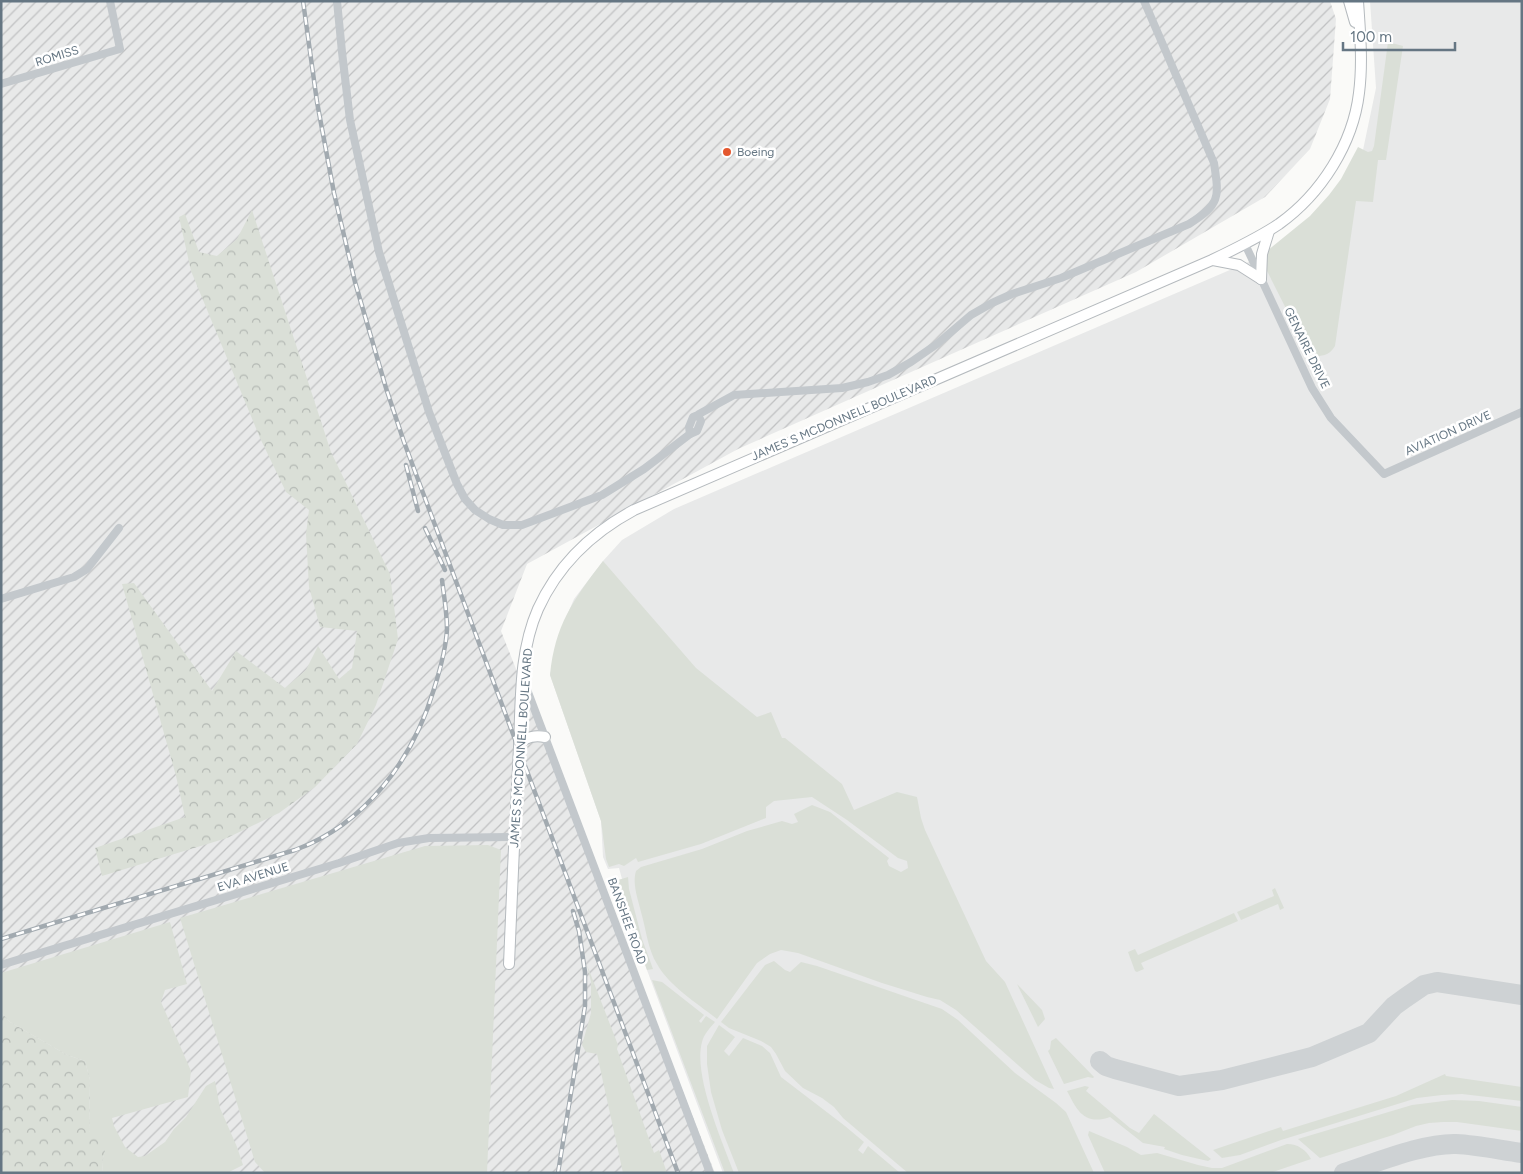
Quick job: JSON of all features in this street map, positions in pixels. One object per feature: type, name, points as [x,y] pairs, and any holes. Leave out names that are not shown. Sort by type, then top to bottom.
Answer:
[{"type":"main road","points":[[1349,1],[1361,43]]},
{"type":"main road","name":"JAMES S MCDONNELL BOULEVARD","points":[[509,964],[524,658],[529,633],[538,609],[572,556],[594,536],[622,516],[703,479],[1212,260],[1269,231],[1296,211],[1307,199],[1332,167],[1350,130],[1359,95],[1361,76],[1358,1]]},
{"type":"main road","points":[[1261,279],[1262,254],[1269,231]]},
{"type":"main road","points":[[1212,260],[1239,265],[1261,279]]},
{"type":"main road","points":[[519,743],[529,737],[545,737]]},
{"type":"street","name":"ROMISS","points":[[1,84],[120,49],[110,1]]},
{"type":"street","points":[[337,1],[350,120],[379,249],[429,412],[457,484],[465,498],[475,510],[490,519],[504,525],[522,525],[602,495],[644,469],[690,434],[697,431],[701,421],[699,414],[734,394],[842,388],[868,382],[918,358],[971,315],[992,303],[1012,294],[1061,278],[1189,224],[1205,214],[1214,204],[1218,189],[1214,163],[1144,1]]},
{"type":"street","name":"GENAIRE DRIVE","points":[[1245,244],[1312,388],[1331,418],[1384,474]]},
{"type":"street","name":"AVIATION DRIVE","points":[[1384,474],[1522,412]]},
{"type":"street","points":[[1,600],[74,577],[87,569],[119,528]]},
{"type":"street","name":"BANSHEE ROAD","points":[[523,678],[710,1173]]},
{"type":"street","name":"EVA AVENUE","points":[[1,966],[339,863],[398,843],[429,838],[515,837]]},
{"type":"shaded area","points":[[1,1],[1330,1],[1336,19],[1330,99],[1310,149],[1265,197],[1136,272],[738,449],[527,564],[501,631],[715,1173],[1,1173]]},
{"type":"shaded area","points":[[1370,1],[1522,1],[1522,1173],[723,1173],[614,882],[622,879],[619,868],[608,869],[603,857],[601,821],[550,675],[562,627],[574,599],[622,540],[674,509],[1274,251],[1338,193],[1363,150],[1376,88]]},
{"type":"green space","points":[[1388,42],[1403,46],[1386,160],[1378,160],[1373,202],[1356,201],[1335,346],[1327,354],[1316,356],[1306,348],[1266,269],[1267,251],[1310,216],[1329,195],[1341,179],[1358,147],[1368,152],[1372,151]]},
{"type":"green space","points":[[252,210],[331,452],[390,574],[398,639],[376,705],[357,744],[315,787],[279,813],[227,838],[102,876],[95,848],[185,817],[176,776],[122,584],[134,583],[212,691],[236,651],[285,688],[306,670],[318,646],[339,679],[352,668],[357,631],[320,627],[309,587],[306,534],[309,510],[286,492],[260,438],[191,271],[179,217],[185,214],[199,252],[217,256],[237,239]]},
{"type":"green space","points":[[603,561],[696,668],[757,717],[771,712],[782,738],[785,738],[842,784],[854,810],[897,792],[917,797],[925,830],[986,961],[1005,982],[1054,1089],[1035,1080],[956,1010],[940,1000],[882,983],[798,953],[781,950],[770,954],[757,963],[717,1019],[684,994],[662,972],[651,952],[637,897],[635,876],[636,871],[641,867],[702,849],[747,831],[782,821],[792,824],[798,822],[794,814],[812,805],[830,812],[889,858],[887,861],[889,866],[901,872],[908,868],[907,861],[898,858],[812,797],[774,801],[766,807],[766,818],[701,844],[638,862],[636,858],[624,866],[619,864],[609,867],[606,859],[601,821],[550,675],[556,642],[567,614],[574,601]]},
{"type":"green space","points":[[488,845],[501,850],[487,1173],[265,1173],[255,1162],[180,918],[425,846]]},
{"type":"green space","points":[[628,877],[629,889],[642,939],[653,969],[647,970],[615,881]]},
{"type":"green space","points":[[1275,888],[1284,908],[1280,910],[1278,904],[1241,920],[1237,912],[1274,896],[1272,890]]},
{"type":"green space","points":[[1234,913],[1238,921],[1141,963],[1144,969],[1135,971],[1128,952],[1135,949],[1138,955]]},
{"type":"green space","points":[[170,922],[187,984],[165,990],[161,1002],[191,1071],[188,1097],[112,1118],[114,1126],[125,1147],[138,1157],[145,1156],[165,1142],[186,1117],[206,1086],[215,1081],[220,1108],[243,1165],[227,1173],[103,1173],[102,1162],[105,1151],[89,1131],[90,1080],[85,1061],[67,1055],[10,1022],[1,1012],[1,973]]},
{"type":"green space","points":[[774,961],[790,972],[801,962],[817,966],[942,1009],[958,1020],[1015,1073],[1066,1112],[1094,1173],[908,1173],[843,1118],[834,1107],[803,1088],[785,1071],[771,1047],[729,1028],[721,1022],[765,965]]},
{"type":"green space","points":[[587,965],[618,1045],[617,1049],[654,1153],[659,1150],[667,1173],[623,1173],[597,1054],[586,1052],[582,1045],[591,1013],[591,982]]},
{"type":"green space","points":[[652,980],[662,982],[704,1015],[699,1021],[701,1023],[706,1016],[715,1022],[702,1042],[700,1056],[702,1072],[710,1108],[734,1173],[725,1173]]},
{"type":"green space","points":[[1017,984],[1042,1010],[1045,1019],[1038,1027]]},
{"type":"green space","points":[[1,1012],[10,1022],[67,1055],[85,1061],[90,1080],[89,1131],[103,1139],[105,1151],[102,1162],[103,1173],[1,1173]]},
{"type":"green space","points":[[719,1025],[735,1037],[724,1051],[729,1056],[743,1038],[762,1046],[770,1053],[781,1077],[864,1142],[858,1150],[863,1154],[868,1146],[900,1173],[739,1173],[722,1130],[711,1092],[707,1064],[707,1046]]},
{"type":"green space","points":[[1056,1038],[1093,1078],[1088,1077],[1064,1084],[1048,1051],[1051,1041]]},
{"type":"green space","points":[[1445,1074],[1446,1076],[1522,1087],[1522,1101],[1462,1094],[1417,1098],[1281,1140],[1240,1155],[1222,1158],[1213,1150],[1281,1127],[1283,1131],[1396,1096]]},
{"type":"green space","points":[[1085,1086],[1089,1087],[1086,1091],[1130,1128],[1139,1133],[1154,1114],[1211,1159],[1208,1161],[1182,1155],[1164,1149],[1165,1147],[1143,1143],[1110,1117],[1101,1119],[1088,1118],[1078,1110],[1067,1091]]},
{"type":"green space","points":[[1452,1100],[1479,1101],[1522,1107],[1522,1131],[1457,1122],[1429,1123],[1320,1158],[1298,1139],[1412,1105]]},
{"type":"green space","points":[[1089,1131],[1141,1155],[1157,1153],[1212,1168],[1222,1168],[1287,1144],[1301,1148],[1311,1159],[1270,1173],[1105,1173],[1088,1135]]},
{"type":"taxiway","points":[[1100,1061],[1106,1066],[1115,1069],[1179,1086],[1222,1080],[1312,1057],[1369,1033],[1394,1006],[1424,985],[1437,982],[1522,995]]},
{"type":"taxiway","points":[[1344,1173],[1414,1150],[1443,1145],[1472,1145],[1522,1153]]},
{"type":"railway","points":[[303,1],[317,102],[334,193],[355,282],[386,388],[404,442],[678,1173]]},
{"type":"railway","points":[[406,465],[418,511]]},
{"type":"railway","points":[[425,528],[445,570]]},
{"type":"railway","points":[[1,939],[295,850],[344,824],[365,806],[400,764],[425,715],[440,667],[446,637],[447,629],[442,580]]},
{"type":"railway","points":[[558,1173],[585,1006],[585,972],[579,931],[573,911]]},
{"type":"place","name":"Boeing","points":[[727,152]]}]
